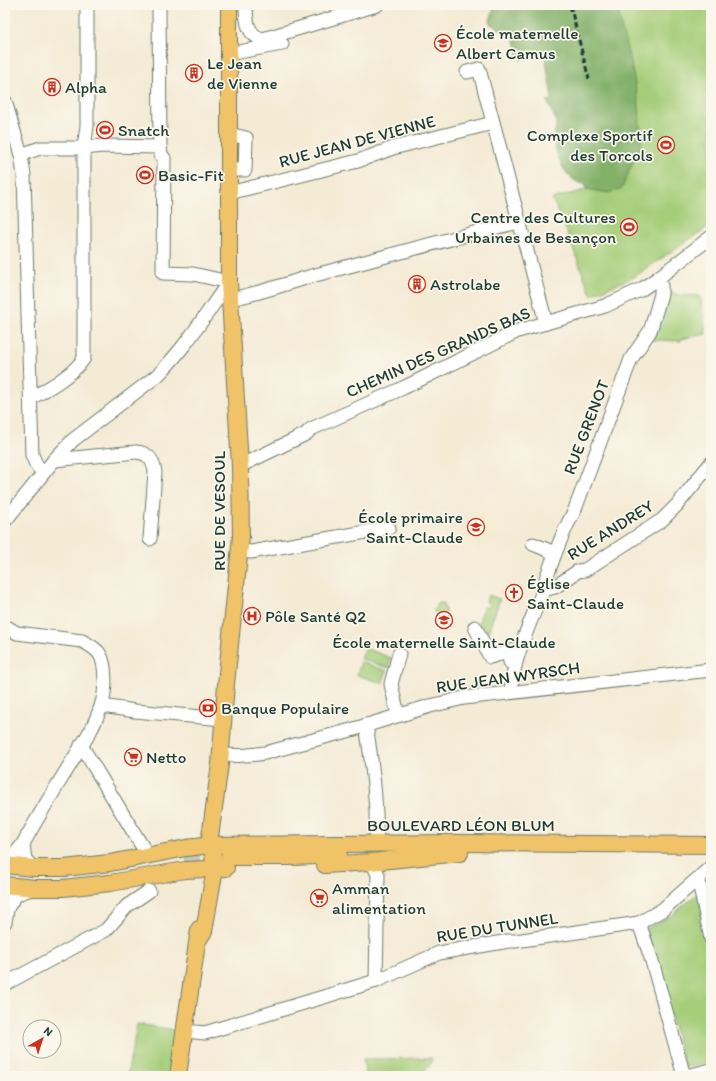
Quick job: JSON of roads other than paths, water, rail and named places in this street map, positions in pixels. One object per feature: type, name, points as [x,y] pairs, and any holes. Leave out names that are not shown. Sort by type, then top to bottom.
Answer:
[{"type":"main road","name":"RUE DE VESOUL","points":[[178,1076],[199,939],[204,931],[207,872],[212,845],[210,837],[221,759],[223,719],[241,551],[240,466],[223,299],[229,282],[229,5]]},
{"type":"main road","name":"RUE DE VESOUL","points":[[207,872],[196,847],[221,759]]},
{"type":"main road","name":"BOULEVARD LÉON BLUM","points":[[6,873],[33,868],[64,868],[110,863],[212,845],[376,844],[459,848],[711,854]]},
{"type":"main road","name":"BOULEVARD LÉON BLUM","points":[[229,858],[293,857],[459,848],[711,844]]},
{"type":"main road","points":[[6,873],[35,888],[63,888],[110,883],[185,870],[207,872],[370,862],[459,848]]},
{"type":"main road","points":[[6,873],[40,877],[69,876],[103,872],[184,858]]},
{"type":"street","points":[[31,398],[74,370],[84,358],[84,148],[87,126],[87,5]]},
{"type":"street","points":[[159,5],[160,147],[161,155],[164,158],[163,273],[193,274],[229,282]]},
{"type":"street","points":[[246,5],[246,16],[252,34],[263,39],[377,5]]},
{"type":"street","points":[[228,54],[282,44]]},
{"type":"street","points":[[467,72],[479,69],[546,323]]},
{"type":"street","points":[[5,100],[21,155],[24,175],[32,455],[36,464],[43,473]]},
{"type":"street","name":"RUE JEAN DE VIENNE","points":[[229,193],[358,161],[393,148],[493,123]]},
{"type":"street","points":[[21,155],[40,148],[84,148],[103,146],[160,147]]},
{"type":"street","points":[[5,521],[43,473],[73,440],[158,375],[223,299],[243,296],[401,252],[519,222]]},
{"type":"street","name":"CHEMIN DES GRANDS BAS","points":[[240,466],[306,434],[311,429],[404,388],[518,331],[605,306],[642,289],[711,237]]},
{"type":"street","name":"RUE GRENOT","points":[[543,590],[555,552],[565,527],[574,512],[631,359],[650,331],[661,294],[661,286],[658,278]]},
{"type":"street","points":[[54,460],[136,452],[144,453],[148,456],[154,464],[155,472],[150,539]]},
{"type":"street","name":"RUE ANDREY","points":[[543,590],[555,587],[578,571],[586,570],[662,520],[677,505],[711,463]]},
{"type":"street","points":[[241,551],[251,552],[389,528]]},
{"type":"street","points":[[533,544],[555,552]]},
{"type":"street","points":[[511,692],[512,676],[531,616],[543,590]]},
{"type":"street","points":[[5,626],[17,633],[82,641],[92,646],[99,653],[102,660],[105,690],[102,706],[81,745],[6,873]]},
{"type":"street","points":[[475,627],[490,657],[515,650],[506,675]]},
{"type":"street","points":[[398,715],[390,684],[399,654]]},
{"type":"street","name":"RUE JEAN WYRSCH","points":[[221,759],[229,756],[265,753],[456,700],[511,692],[711,670]]},
{"type":"street","points":[[102,706],[135,711],[223,719]]},
{"type":"street","points":[[366,725],[377,829],[376,844]]},
{"type":"street","points":[[81,745],[147,856]]},
{"type":"street","points":[[23,844],[25,859],[33,868]]},
{"type":"street","points":[[370,862],[375,868],[378,876],[379,890],[376,980]]},
{"type":"street","name":"RUE DU TUNNEL","points":[[185,1031],[205,1032],[225,1027],[376,980],[439,953],[508,941],[515,942],[640,923],[662,910],[711,867]]},
{"type":"street","points":[[696,881],[700,886],[711,939]]},
{"type":"street","points":[[6,910],[18,893],[35,888]]},
{"type":"street","points":[[5,984],[106,930],[127,906],[150,891]]},
{"type":"street","points":[[640,923],[685,1076],[711,1070]]},
{"type":"tunnel","points":[[184,858],[227,858]]},
{"type":"railway","points":[[570,5],[589,79]]},
{"type":"place","name":"École maternelle Albert Camus","points":[[443,43]]},
{"type":"place","name":"Le Jean de Vienne","points":[[194,73]]},
{"type":"place","name":"Alpha","points":[[52,87]]},
{"type":"place","name":"Snatch","points":[[105,130]]},
{"type":"place","name":"Complexe Sportif des Torcols","points":[[666,145]]},
{"type":"place","name":"Basic-Fit","points":[[145,175]]},
{"type":"place","name":"Centre des Cultures Urbaines de Besançon","points":[[629,227]]},
{"type":"place","name":"Astrolabe","points":[[417,284]]},
{"type":"place","name":"École primaire Saint-Claude","points":[[476,527]]},
{"type":"place","name":"Église Saint-Claude","points":[[514,593]]},
{"type":"place","name":"Pôle Santé Q2","points":[[252,616]]},
{"type":"place","name":"École maternelle Saint-Claude","points":[[444,620]]},
{"type":"place","name":"Banque Populaire","points":[[208,708]]},
{"type":"place","name":"Netto","points":[[133,757]]},
{"type":"place","name":"Amman alimentation","points":[[319,898]]}]
